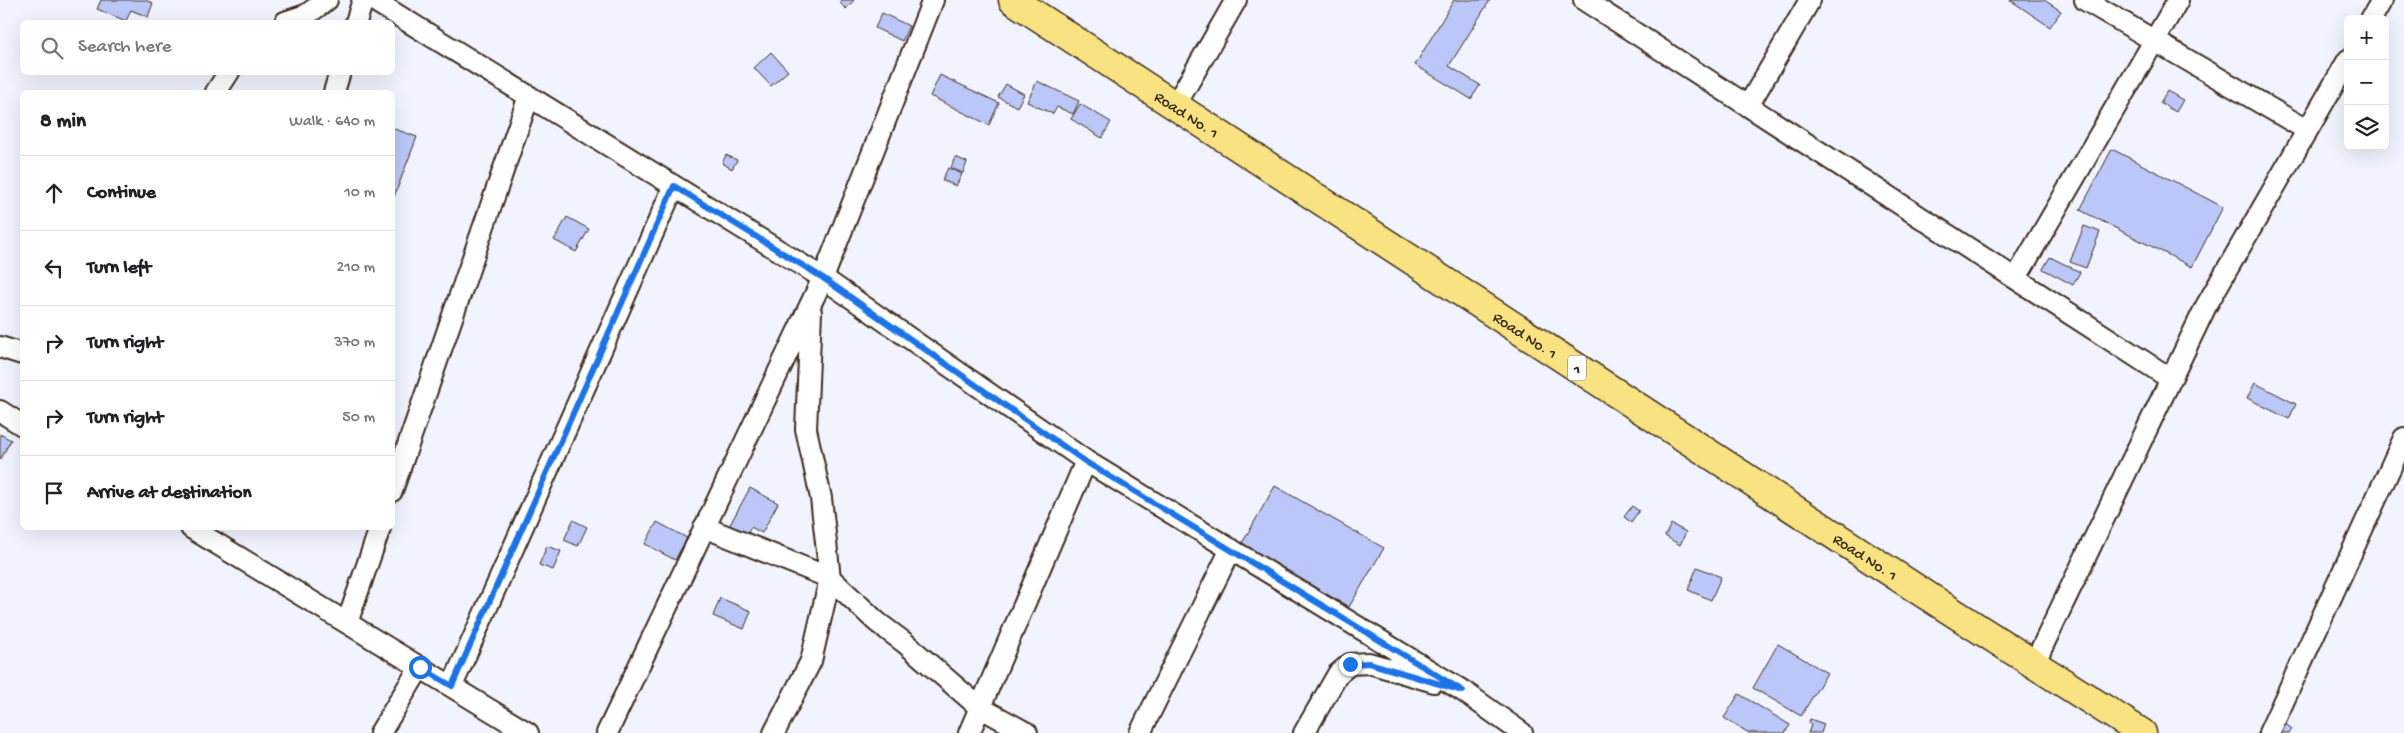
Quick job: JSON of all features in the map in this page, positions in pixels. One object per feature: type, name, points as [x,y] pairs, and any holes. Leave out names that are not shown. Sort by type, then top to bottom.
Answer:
[{"type":"highway","name":"Road No. 1","points":[[1013,0],[2142,733]]},
{"type":"street","points":[[291,20],[306,15],[327,0]]},
{"type":"street","points":[[357,20],[363,0]]},
{"type":"street","points":[[373,0],[823,278],[1086,462],[1463,691],[1522,733]]},
{"type":"street","points":[[607,733],[823,278],[934,0]]},
{"type":"street","points":[[1175,106],[1236,0]]},
{"type":"street","points":[[1584,0],[2171,379]]},
{"type":"street","points":[[1748,106],[1810,0]]},
{"type":"street","points":[[2085,0],[2307,130]]},
{"type":"street","points":[[2016,278],[2178,0]]},
{"type":"street","points":[[2373,15],[2382,0]]},
{"type":"street","points":[[2034,664],[2206,306],[2344,67]]},
{"type":"street","points":[[217,90],[227,75]]},
{"type":"street","points":[[335,90],[339,75]]},
{"type":"street","points":[[395,482],[529,96]]},
{"type":"street","points":[[452,686],[674,186]]},
{"type":"street","points":[[774,733],[811,661],[830,578],[821,498],[806,429],[811,303]]},
{"type":"street","points":[[0,347],[20,353]]},
{"type":"street","points":[[0,411],[20,424]]},
{"type":"street","points":[[2269,733],[2404,438]]},
{"type":"street","points":[[969,733],[1086,462]]},
{"type":"street","points":[[704,526],[830,578],[877,622],[905,643],[979,707],[1027,733]]},
{"type":"street","points":[[196,530],[528,733]]},
{"type":"street","points":[[347,623],[379,530]]},
{"type":"street","points":[[1140,733],[1231,550]]},
{"type":"street","points":[[1304,733],[1338,674],[1350,664],[1369,663],[1463,691]]},
{"type":"street","points":[[380,733],[420,667]]},
{"type":"building","points":[[101,0],[145,0],[153,3],[148,17],[131,10],[126,20],[97,9]]},
{"type":"building","points":[[841,0],[854,0],[846,9],[839,2]]},
{"type":"building","points":[[1454,0],[1490,0],[1449,66],[1480,85],[1471,99],[1415,65]]},
{"type":"building","points":[[2010,0],[2044,0],[2061,11],[2050,27]]},
{"type":"building","points":[[882,13],[909,26],[902,41],[875,28]]},
{"type":"building","points":[[771,52],[788,71],[771,86],[754,68]]},
{"type":"building","points":[[940,75],[999,103],[989,125],[930,96]]},
{"type":"building","points":[[1037,81],[1079,101],[1073,114],[1057,107],[1053,114],[1027,102]]},
{"type":"building","points":[[1006,84],[1024,94],[1017,107],[998,97]]},
{"type":"building","points":[[2167,91],[2183,100],[2176,112],[2160,103]]},
{"type":"building","points":[[1080,104],[1111,122],[1102,138],[1071,119]]},
{"type":"building","points":[[395,129],[417,137],[395,194]]},
{"type":"building","points":[[2112,149],[2223,207],[2192,267],[2080,210]]},
{"type":"building","points":[[726,155],[737,160],[732,169],[722,163]]},
{"type":"building","points":[[955,157],[967,162],[963,173],[951,168]]},
{"type":"building","points":[[948,168],[962,174],[956,186],[942,180]]},
{"type":"building","points":[[567,217],[589,229],[576,252],[554,240]]},
{"type":"building","points":[[2084,226],[2100,232],[2086,268],[2070,262]]},
{"type":"building","points":[[2050,257],[2080,272],[2073,285],[2043,269]]},
{"type":"building","points":[[2255,383],[2296,404],[2289,419],[2247,398]]},
{"type":"building","points":[[0,434],[11,440],[0,460]]},
{"type":"building","points":[[1275,486],[1384,548],[1349,607],[1241,545]]},
{"type":"building","points":[[750,488],[778,503],[762,533],[751,527],[744,540],[727,530]]},
{"type":"building","points":[[1632,506],[1639,511],[1631,522],[1624,517]]},
{"type":"building","points":[[573,520],[587,527],[578,546],[564,540]]},
{"type":"building","points":[[657,522],[687,538],[675,560],[645,544]]},
{"type":"building","points":[[1671,524],[1686,532],[1680,545],[1665,536]]},
{"type":"building","points":[[547,546],[561,551],[553,570],[539,565]]},
{"type":"building","points":[[1697,567],[1721,577],[1711,600],[1688,590]]},
{"type":"building","points":[[720,598],[751,611],[744,629],[713,616]]},
{"type":"building","points":[[1778,644],[1827,673],[1801,716],[1753,688]]},
{"type":"building","points":[[1739,694],[1790,725],[1785,733],[1749,733],[1724,718]]},
{"type":"building","points":[[2277,717],[2292,729],[2289,733],[2276,733]]},
{"type":"building","points":[[1810,719],[1824,724],[1821,733],[1808,733],[1811,725],[1809,723]]},
{"type":"route","points":[[420,667],[452,686],[674,186],[823,278],[1086,462],[1463,691],[1369,663],[1350,664]]}]
